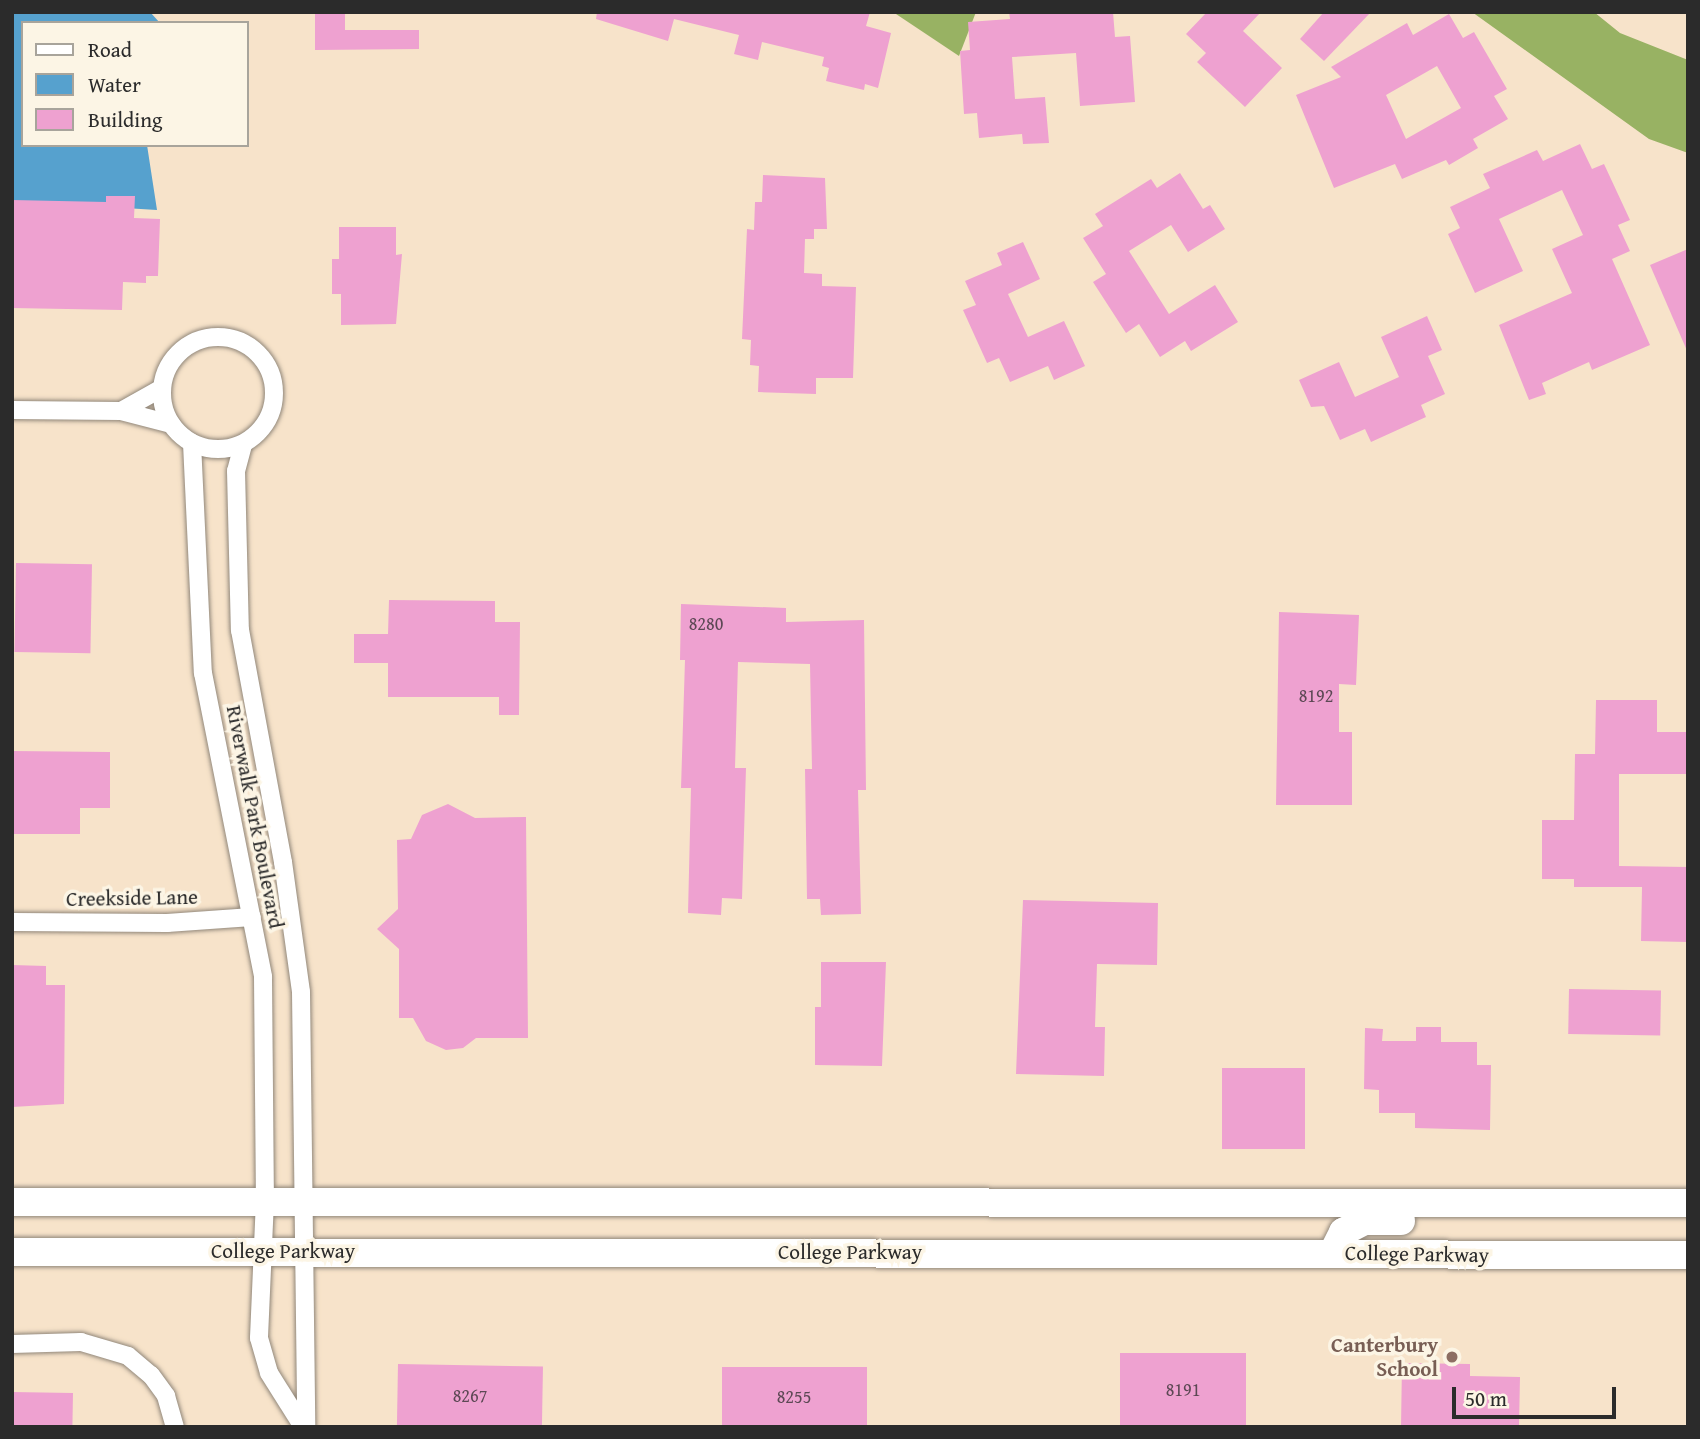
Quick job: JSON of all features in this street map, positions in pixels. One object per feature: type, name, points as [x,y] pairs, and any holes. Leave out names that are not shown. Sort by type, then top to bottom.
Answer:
[{"type":"main road","points":[[12,1202],[306,1200],[1688,1203]]},
{"type":"main road","points":[[1332,1254],[1343,1232],[1365,1221],[1471,1221],[1523,1203]]},
{"type":"main road","name":"College Parkway","points":[[12,1252],[261,1253],[305,1250],[1688,1255]]},
{"type":"street","points":[[12,410],[121,411],[171,424],[192,443],[209,449],[243,444],[268,421],[274,405],[273,378],[253,349],[221,337],[196,341],[170,363],[162,387],[171,424]]},
{"type":"street","points":[[121,411],[162,387]]},
{"type":"street","name":"Riverwalk Park Boulevard","points":[[192,443],[197,616],[203,673],[252,917],[264,1004],[265,1200],[259,1338],[269,1373],[304,1427]]},
{"type":"street","name":"Riverwalk Park Boulevard","points":[[243,444],[236,471],[240,631],[296,939],[306,1200],[304,1427]]},
{"type":"street","name":"Creekside Lane","points":[[12,922],[167,923],[252,917]]},
{"type":"street","points":[[12,1344],[81,1342],[128,1356],[166,1396],[175,1427]]},
{"type":"green space","points":[[893,12],[976,12],[959,56]]},
{"type":"green space","points":[[1472,12],[1594,12],[1620,33],[1688,60],[1688,153],[1649,139]]},
{"type":"water","points":[[12,12],[150,12],[158,21],[21,21],[21,147],[147,147],[157,210],[12,201]]},
{"type":"building","points":[[315,12],[345,12],[345,30],[419,30],[419,49],[315,50]]},
{"type":"building","points":[[597,12],[870,12],[866,26],[891,33],[878,88],[865,84],[864,90],[826,81],[829,68],[822,66],[824,57],[762,42],[758,60],[734,54],[739,35],[674,19],[668,41],[596,19]]},
{"type":"building","points":[[1009,12],[1113,12],[1115,37],[1130,36],[1135,102],[1080,106],[1076,53],[1012,57],[1015,99],[1045,97],[1049,143],[1023,144],[1022,134],[979,138],[977,113],[964,114],[960,51],[970,50],[968,22],[1010,19]]},
{"type":"building","points":[[1207,12],[1261,12],[1243,31],[1282,68],[1245,107],[1197,62],[1206,53],[1186,34]]},
{"type":"building","points":[[1324,12],[1371,12],[1324,61],[1300,39]]},
{"type":"building","points":[[1449,14],[1463,38],[1474,32],[1507,89],[1494,96],[1508,119],[1473,139],[1478,148],[1449,165],[1446,160],[1402,179],[1395,164],[1334,188],[1296,95],[1341,77],[1331,67],[1407,23],[1413,35]],"holes":[[[1437,66],[1461,108],[1406,139],[1386,95]]]},
{"type":"building","points":[[1580,144],[1592,169],[1604,164],[1630,220],[1618,225],[1630,251],[1612,259],[1650,345],[1592,370],[1589,362],[1542,383],[1546,394],[1529,400],[1499,325],[1572,293],[1552,249],[1583,235],[1562,190],[1499,219],[1523,271],[1475,293],[1448,234],[1460,228],[1450,207],[1490,188],[1483,174],[1537,150],[1543,161]]},
{"type":"building","points":[[1180,173],[1203,209],[1210,205],[1225,229],[1188,252],[1171,225],[1129,251],[1169,314],[1215,285],[1238,322],[1191,351],[1185,341],[1160,357],[1139,324],[1126,333],[1093,282],[1106,274],[1083,238],[1103,226],[1095,214],[1151,179],[1157,188]]},
{"type":"building","points":[[763,175],[825,178],[827,229],[814,229],[814,239],[805,239],[804,273],[822,274],[822,286],[856,287],[853,378],[816,378],[816,394],[758,392],[759,366],[750,365],[751,340],[742,339],[747,229],[754,230],[755,202],[762,202]]},
{"type":"building","points":[[106,196],[135,196],[134,218],[160,219],[158,276],[146,276],[146,283],[123,282],[122,310],[12,308],[12,200],[106,202]]},
{"type":"building","points":[[339,227],[396,227],[396,255],[402,254],[396,324],[341,325],[341,294],[332,294],[332,259],[339,259]]},
{"type":"building","points":[[1023,242],[1040,279],[1008,294],[1028,337],[1064,321],[1085,366],[1054,380],[1048,366],[1010,382],[999,358],[987,363],[963,310],[976,305],[965,281],[1002,265],[997,253]]},
{"type":"building","points":[[1688,249],[1688,353],[1650,265]]},
{"type":"building","points":[[1427,316],[1442,350],[1428,356],[1445,394],[1421,405],[1426,417],[1371,442],[1365,429],[1340,440],[1324,406],[1311,407],[1299,380],[1339,362],[1355,397],[1399,377],[1381,337]]},
{"type":"building","points":[[16,563],[92,564],[90,653],[14,652]]},
{"type":"building","points":[[389,600],[495,601],[495,622],[520,622],[519,715],[499,715],[499,697],[388,697],[388,663],[354,663],[354,634],[388,634]]},
{"type":"building","points":[[681,604],[786,608],[786,622],[864,620],[866,790],[858,790],[861,914],[821,915],[820,899],[807,899],[805,769],[812,769],[810,664],[738,662],[735,768],[746,768],[742,899],[722,898],[721,915],[688,913],[691,788],[681,788],[685,660],[680,660]]},
{"type":"building","points":[[1279,612],[1359,615],[1356,685],[1339,684],[1339,732],[1352,732],[1352,805],[1276,805]]},
{"type":"building","points":[[1596,700],[1657,700],[1657,732],[1688,732],[1688,774],[1619,774],[1619,866],[1688,867],[1688,942],[1641,941],[1642,887],[1574,887],[1574,879],[1542,879],[1542,820],[1574,820],[1575,754],[1595,754]]},
{"type":"building","points":[[12,751],[110,752],[110,808],[80,808],[80,834],[12,834]]},
{"type":"building","points":[[448,804],[475,818],[526,817],[528,1038],[476,1038],[463,1048],[446,1050],[426,1041],[413,1018],[399,1018],[399,949],[377,929],[398,909],[397,840],[411,839],[422,815]]},
{"type":"building","points":[[1023,900],[1158,903],[1157,965],[1097,964],[1095,1027],[1105,1027],[1104,1076],[1016,1074]]},
{"type":"building","points":[[821,962],[886,962],[882,1066],[815,1065],[815,1007],[821,1007]]},
{"type":"building","points":[[12,965],[46,966],[46,985],[65,985],[64,1104],[12,1107]]},
{"type":"building","points":[[1569,989],[1661,991],[1660,1036],[1568,1034]]},
{"type":"building","points":[[1416,1027],[1441,1027],[1441,1042],[1477,1042],[1477,1065],[1491,1065],[1490,1130],[1415,1128],[1415,1113],[1379,1113],[1379,1090],[1364,1089],[1365,1028],[1383,1029],[1382,1041],[1416,1041]]},
{"type":"building","points":[[1222,1068],[1305,1068],[1305,1149],[1222,1149]]},
{"type":"building","points":[[1120,1353],[1246,1353],[1246,1427],[1120,1427]]},
{"type":"building","name":"Canterbury School","points":[[1402,1363],[1470,1364],[1470,1376],[1520,1377],[1519,1427],[1401,1427]]},
{"type":"building","points":[[398,1364],[543,1367],[542,1427],[397,1427]]},
{"type":"building","points":[[722,1367],[867,1367],[867,1427],[722,1427]]},
{"type":"building","points":[[12,1392],[73,1393],[72,1427],[12,1427]]},
{"type":"place","name":"Canterbury School","points":[[1452,1357]]}]
